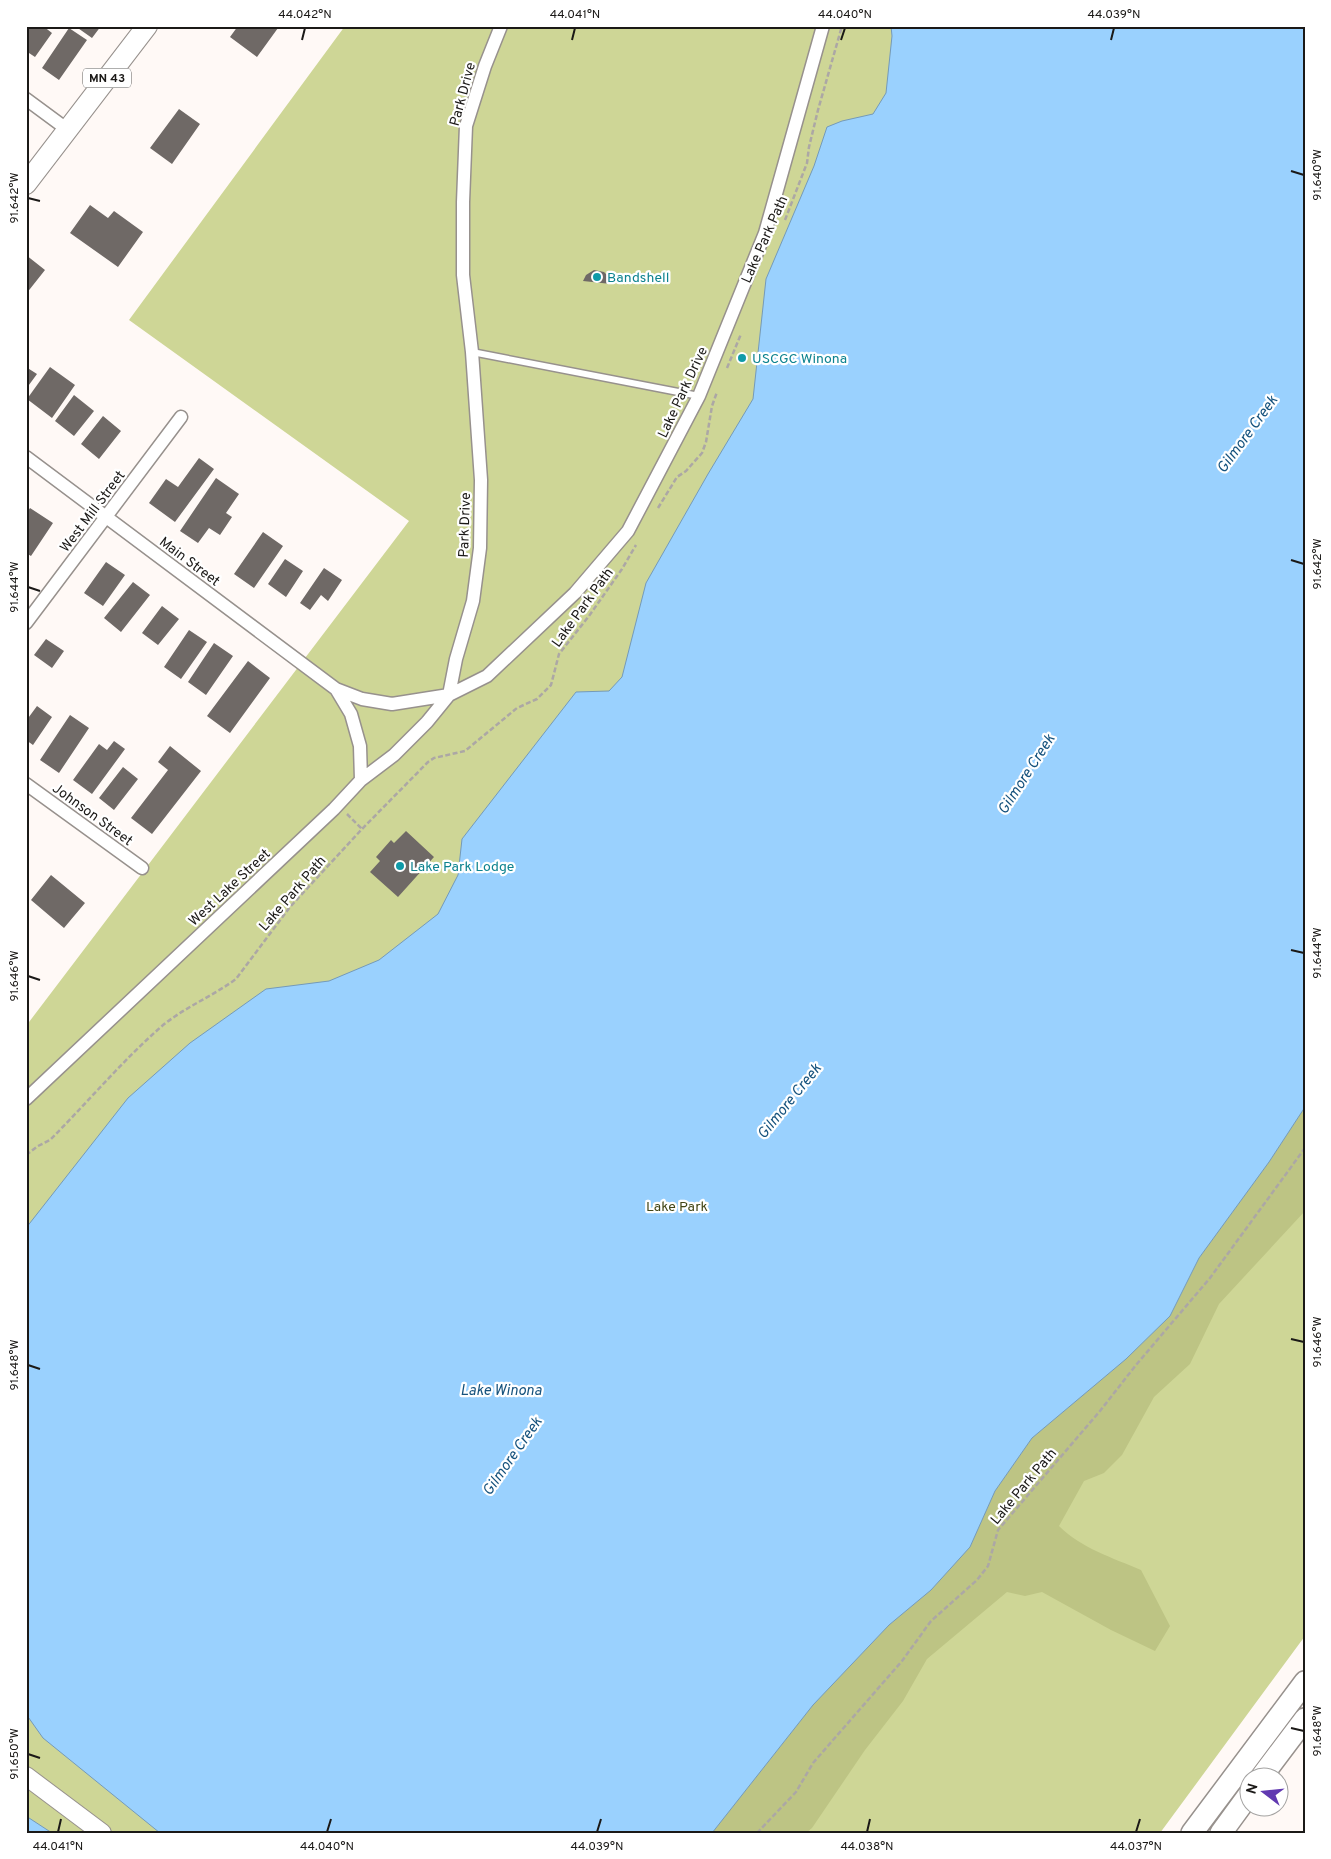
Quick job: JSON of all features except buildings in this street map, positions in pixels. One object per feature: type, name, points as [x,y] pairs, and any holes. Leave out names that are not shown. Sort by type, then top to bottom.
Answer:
[{"type":"highway","points":[[1192,1833],[1305,1682]]},
{"type":"highway","points":[[1270,1766],[1305,1719]]},
{"type":"highway","points":[[1221,1833],[1238,1810]]},
{"type":"main road","name":"MN 43","points":[[26,184],[147,26]]},
{"type":"main road","points":[[26,1776],[102,1833]]},
{"type":"street","name":"Park Drive","points":[[449,695],[456,659],[473,601],[480,548],[481,480],[472,352],[463,274],[466,126],[485,66],[501,26]]},
{"type":"street","name":"Lake Park Drive","points":[[449,695],[487,676],[575,593],[628,532],[699,396],[765,233],[823,26]]},
{"type":"street","points":[[26,98],[68,130]]},
{"type":"street","name":"West Mill Street","points":[[26,623],[181,418]]},
{"type":"street","name":"Main Street","points":[[26,457],[336,689],[362,699],[392,704],[449,695]]},
{"type":"street","name":"Main Street","points":[[336,689],[351,714],[360,746],[361,780]]},
{"type":"street","name":"West Lake Street","points":[[26,1099],[338,804],[361,780],[394,755],[428,722],[449,695]]},
{"type":"street","name":"Johnson Street","points":[[26,784],[142,868]]},
{"type":"lane","points":[[472,352],[699,396]]},
{"type":"path","name":"Lake Park Path","points":[[784,222],[807,163],[818,110],[842,26]]},
{"type":"path","points":[[725,374],[741,333]]},
{"type":"path","points":[[654,514],[677,477],[686,471],[702,453],[706,442],[712,406],[718,390]]},
{"type":"path","name":"Lake Park Path","points":[[26,1155],[50,1140],[163,1026],[192,1004],[236,979],[290,907],[362,829],[428,762],[434,758],[465,751],[517,708],[538,699],[551,685],[559,654],[595,608],[622,569],[640,538]]},
{"type":"path","points":[[338,804],[362,829]]},
{"type":"path","name":"Lake Park Path","points":[[757,1833],[796,1792],[813,1763],[902,1661],[931,1621],[977,1580],[988,1566],[998,1530],[1199,1292],[1305,1148]]},
{"type":"green space","name":"Lake Winona","points":[[345,26],[1305,26],[1305,1636],[1160,1833],[26,1833],[26,1026],[409,521],[129,320]]},
{"type":"green space","points":[[1305,1107],[1305,1211],[1219,1304],[1190,1364],[1154,1397],[1122,1455],[1104,1473],[1084,1481],[1059,1526],[1087,1546],[1141,1570],[1170,1626],[1155,1651],[1111,1630],[1042,1592],[1025,1596],[1007,1592],[927,1659],[903,1701],[865,1750],[812,1828],[806,1833],[712,1833],[813,1705],[889,1625],[931,1590],[970,1547],[995,1491],[1032,1438],[1126,1359],[1170,1316],[1199,1258],[1269,1162]]},
{"type":"water","name":"Lake Winona","points":[[891,26],[1305,26],[1305,1107],[1269,1162],[1199,1258],[1170,1316],[1126,1359],[1032,1438],[995,1491],[970,1547],[931,1590],[889,1625],[813,1705],[712,1833],[160,1833],[43,1738],[26,1714],[26,1228],[128,1098],[190,1043],[266,989],[329,981],[379,960],[438,914],[458,875],[462,839],[576,692],[609,691],[622,677],[646,583],[753,399],[766,279],[814,166],[827,127],[842,121],[873,114],[886,93],[892,36]]},
{"type":"water","points":[[26,1816],[52,1833],[26,1833]]},
{"type":"place","name":"Bandshell","points":[[597,277]]},
{"type":"place","name":"USCGC Winona","points":[[742,358]]},
{"type":"place","name":"Lake Park Lodge","points":[[400,866]]},
{"type":"water label","name":"Gilmore Creek","points":[[1247,434]]},
{"type":"water label","name":"Gilmore Creek","points":[[1026,774]]},
{"type":"water label","name":"Gilmore Creek","points":[[789,1101]]},
{"type":"water label","name":"Gilmore Creek","points":[[512,1456]]},
{"type":"park label","name":"Lake Park","points":[[677,1206]]}]
